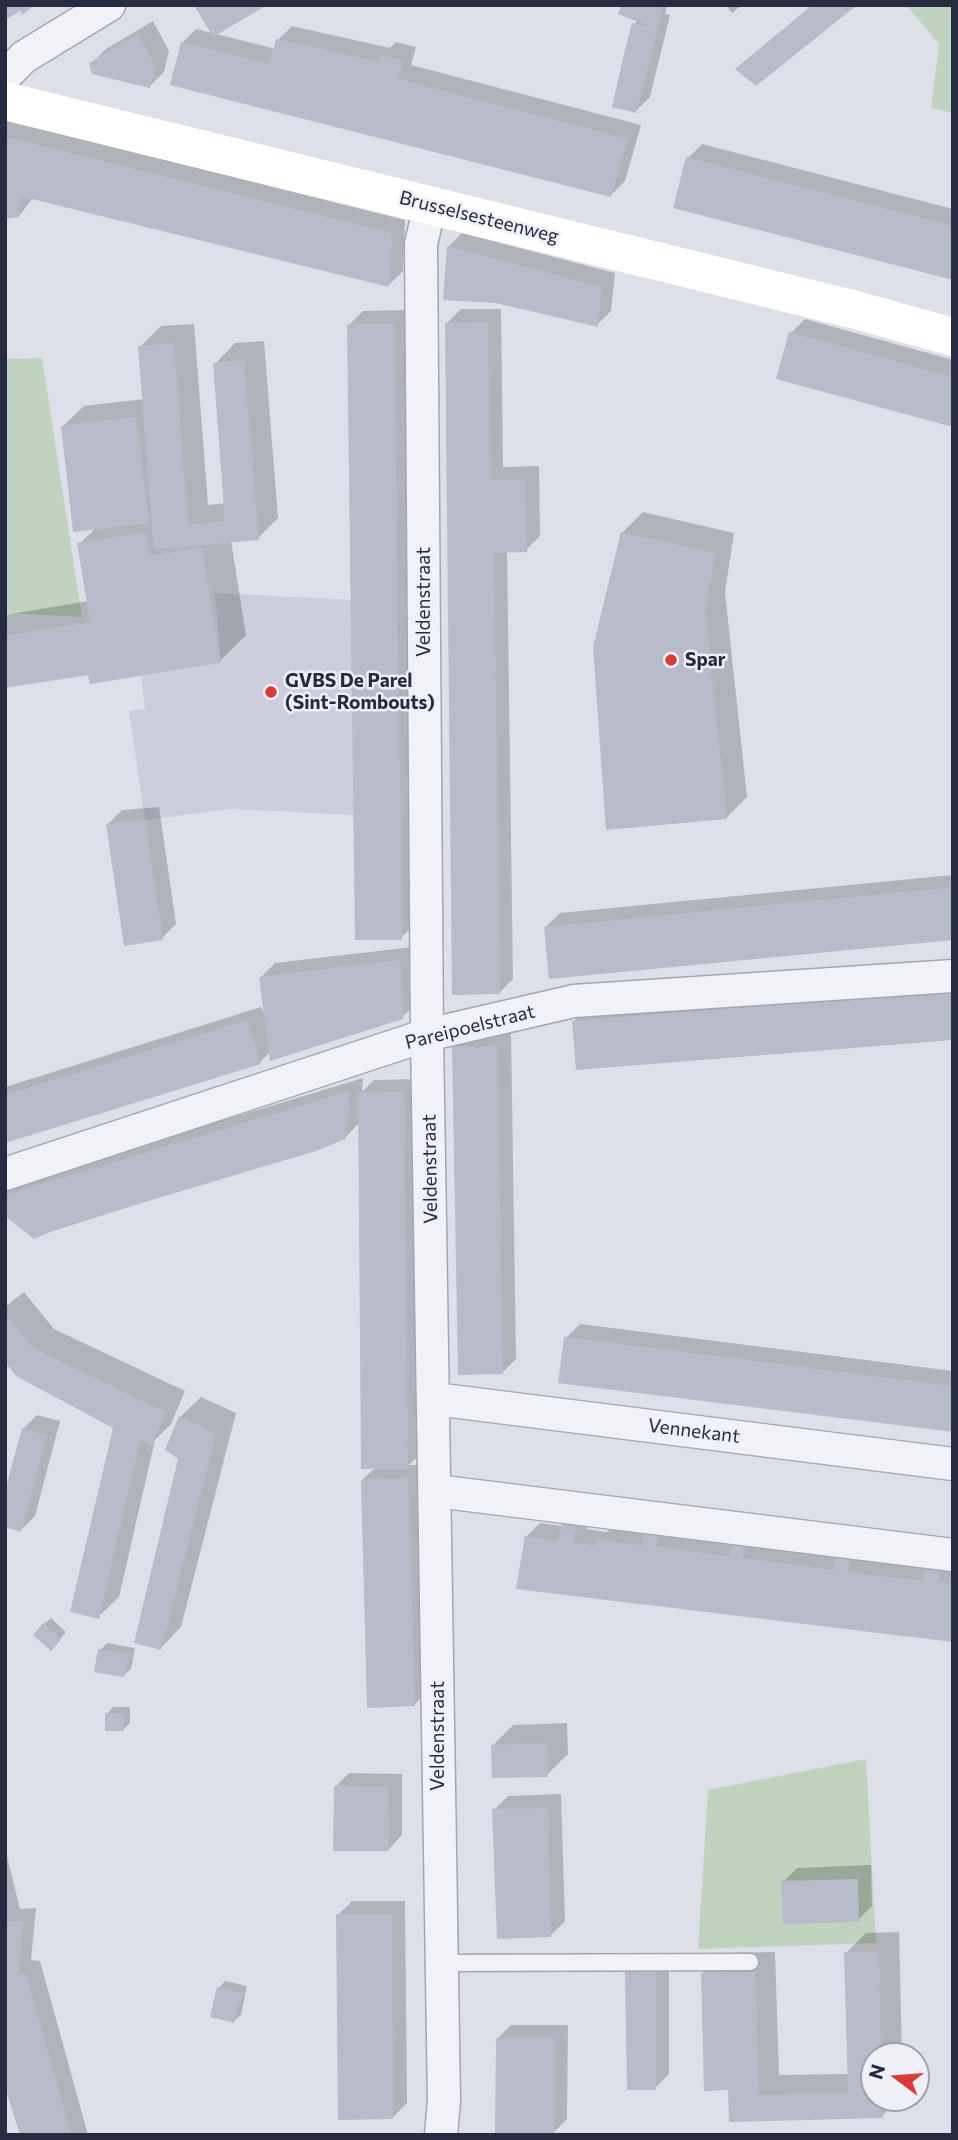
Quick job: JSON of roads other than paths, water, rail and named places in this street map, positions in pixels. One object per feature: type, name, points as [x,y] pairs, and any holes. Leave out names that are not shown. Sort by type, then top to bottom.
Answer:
[{"type":"street","points":[[5,76],[24,57],[109,5]]},
{"type":"street","name":"Brusselsesteenweg","points":[[5,102],[856,310],[953,337]]},
{"type":"street","name":"Veldenstraat","points":[[430,205],[421,244],[428,1035],[444,2101],[441,2135]]},
{"type":"street","name":"Pareipoelstraat","points":[[5,1174],[428,1035],[574,1001],[953,976]]},
{"type":"street","name":"Vennekant","points":[[435,1399],[953,1464]]},
{"type":"street","points":[[436,1491],[953,1555]]},
{"type":"lane","points":[[440,1963],[750,1962]]},
{"type":"place","name":"Spar","points":[[671,660]]},
{"type":"place","name":"GVBS De Parel (Sint-Rombouts)","points":[[271,692]]}]
